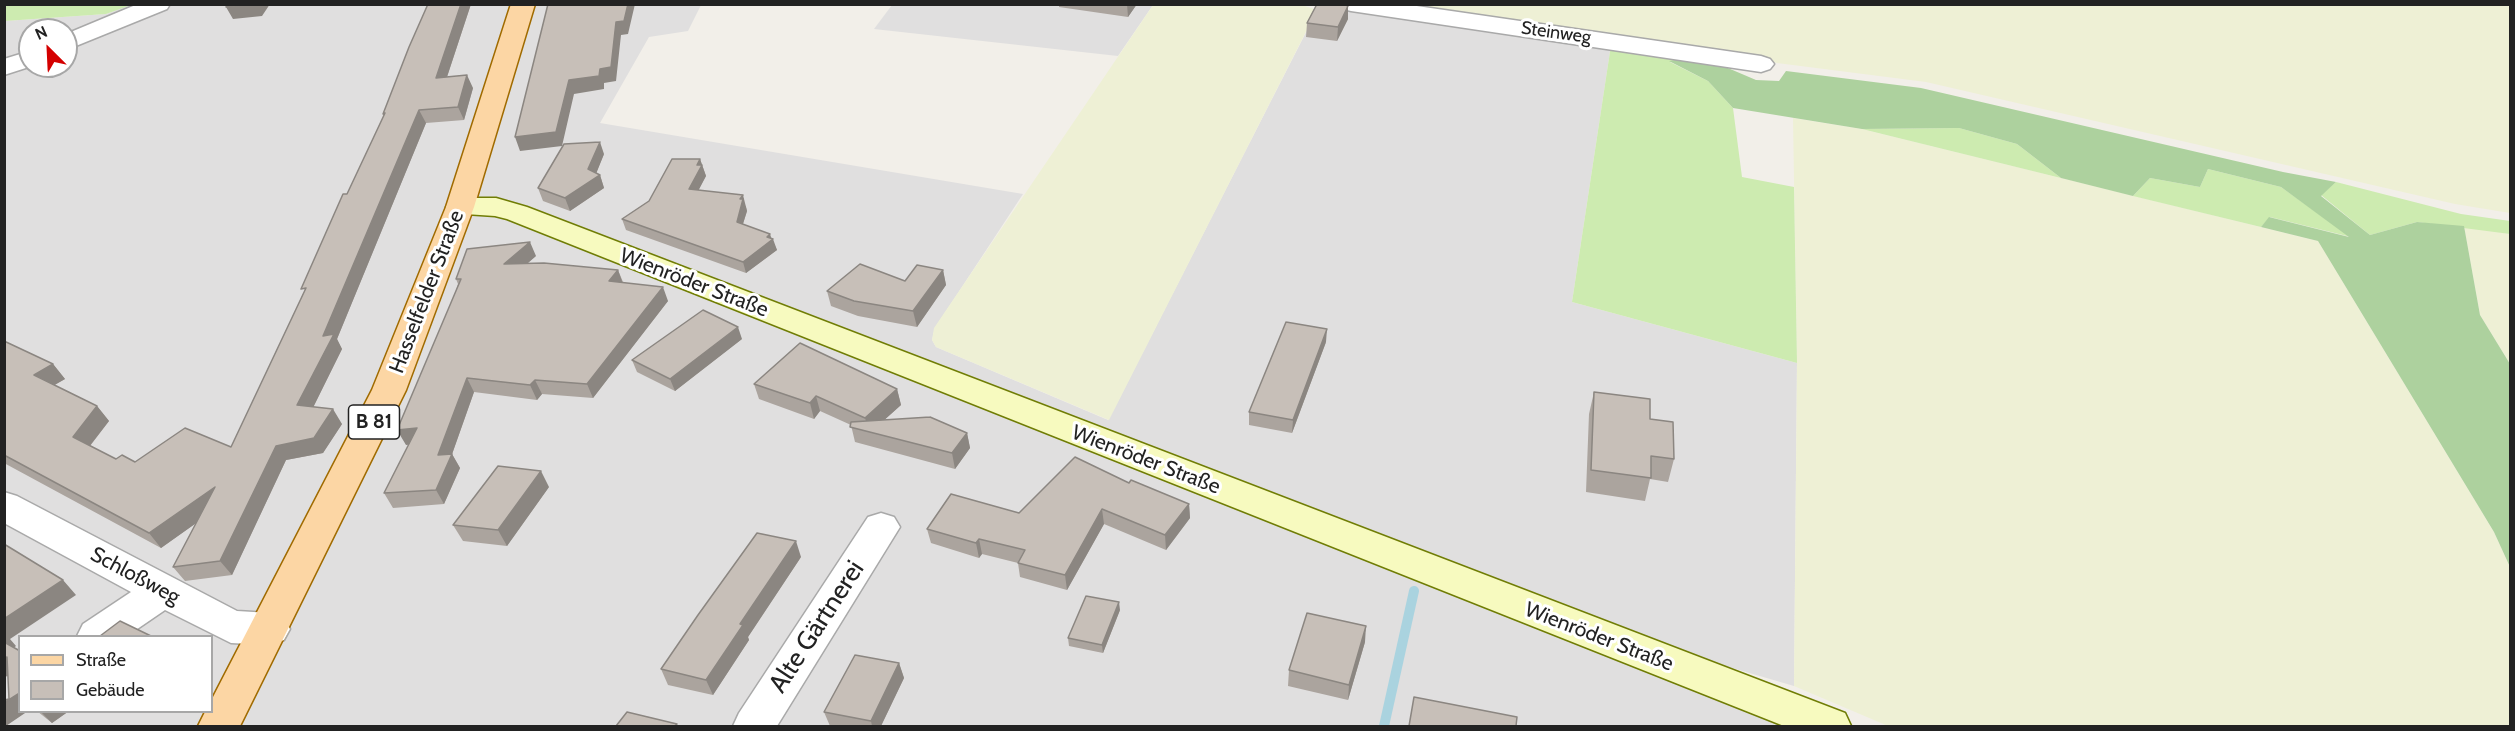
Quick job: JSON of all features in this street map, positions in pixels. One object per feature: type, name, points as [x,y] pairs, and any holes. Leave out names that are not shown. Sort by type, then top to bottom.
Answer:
[{"type":"main road","name":"Hasselfelder Straße","points":[[219,726],[390,390],[460,207],[523,4]]},
{"type":"main road","name":"Wienröder Straße","points":[[460,207],[496,207],[517,213],[1830,726]]},
{"type":"street","points":[[78,38],[159,4]]},
{"type":"street","name":"Steinweg","points":[[1351,4],[1761,64]]},
{"type":"street","name":"Schloßweg","points":[[4,506],[231,627],[251,630],[270,629]]},
{"type":"street","name":"Alte Gärtnerei","points":[[754,726],[881,527]]},
{"type":"street","points":[[98,635],[163,591]]},
{"type":"shaded area","points":[[131,4],[701,5],[688,31],[649,37],[600,123],[1023,194],[935,328],[932,340],[936,347],[1108,420],[1320,5],[1611,45],[1572,302],[1797,363],[1794,686],[1527,608],[1830,726],[5,726],[5,21],[18,20],[18,78],[78,78],[78,18],[48,18],[106,14]]},
{"type":"shaded area","points":[[892,5],[1153,5],[1118,56],[874,29]]},
{"type":"green space","points":[[5,4],[131,4],[106,14],[18,18],[18,20],[5,21]]},
{"type":"green space","points":[[1299,4],[1317,10],[1109,420],[936,347],[932,340],[934,328],[1153,5]]},
{"type":"green space","points":[[1391,5],[2510,5],[2510,213],[2455,204],[1926,82],[1777,63],[1756,57]]},
{"type":"green space","points":[[1611,45],[1702,57],[1670,62],[1708,81],[1733,108],[1742,177],[1794,187],[1797,363],[1572,302]]},
{"type":"green space","points":[[1702,57],[1756,80],[1779,81],[1786,71],[1921,88],[2283,172],[2336,182],[2321,196],[2370,235],[2417,222],[2464,226],[2480,315],[2510,364],[2510,567],[2494,532],[2318,241],[2261,227],[2269,217],[2349,237],[2281,187],[2208,169],[2200,187],[2150,178],[2133,196],[2061,178],[2017,144],[1959,128],[1862,129],[1733,108],[1708,81],[1669,61]]},
{"type":"green space","points":[[1793,118],[1862,129],[2318,241],[2494,532],[2510,567],[2510,726],[1888,726],[1794,686],[1797,363]]},
{"type":"green space","points":[[1959,128],[2017,144],[2061,178],[1862,129]]},
{"type":"green space","points":[[2208,169],[2281,187],[2351,237],[2270,217],[2261,227],[2133,196],[2150,178],[2200,187]]},
{"type":"green space","points":[[2336,182],[2461,214],[2510,221],[2510,234],[2417,222],[2370,235],[2321,195]]},
{"type":"green space","points":[[2464,226],[2510,234],[2510,364],[2480,315]]},
{"type":"building","points":[[228,4],[253,4],[226,7]]},
{"type":"building","points":[[428,4],[461,4],[436,78],[467,75],[458,107],[419,110],[323,336],[334,334],[297,405],[333,409],[314,438],[276,446],[220,561],[173,567],[215,487],[149,533],[4,455],[4,341],[53,364],[34,375],[97,406],[73,437],[116,459],[122,455],[135,462],[185,428],[231,447],[306,288],[301,289],[343,194],[347,194],[385,113],[383,114]]},
{"type":"building","points":[[548,4],[628,4],[624,21],[616,22],[611,67],[600,69],[599,76],[569,80],[556,132],[515,137]]},
{"type":"building","points":[[1317,4],[1348,6],[1338,27],[1307,23]]},
{"type":"building","points":[[600,142],[588,169],[600,175],[565,198],[538,188],[564,144]]},
{"type":"building","points":[[672,159],[700,159],[697,165],[702,165],[689,189],[743,195],[740,199],[743,199],[737,222],[770,234],[767,237],[773,239],[743,262],[622,219],[649,201]]},
{"type":"building","points":[[530,242],[504,264],[544,263],[618,270],[609,281],[663,287],[587,384],[535,380],[530,385],[467,378],[438,455],[452,454],[436,490],[384,493],[417,428],[397,430],[461,279],[456,279],[467,249]]},
{"type":"building","points":[[860,264],[905,281],[917,265],[943,270],[913,311],[854,301],[827,291]]},
{"type":"building","points":[[703,310],[738,327],[670,379],[632,360]]},
{"type":"building","points":[[1286,322],[1327,329],[1293,420],[1249,412]]},
{"type":"building","points":[[800,343],[897,389],[865,418],[816,396],[810,403],[754,384]]},
{"type":"building","points":[[1594,392],[1650,399],[1650,419],[1673,422],[1674,459],[1651,456],[1651,478],[1591,470]]},
{"type":"building","points":[[930,417],[967,433],[952,453],[850,427],[851,422]]},
{"type":"building","points":[[1075,457],[1129,483],[1131,480],[1189,504],[1165,535],[1102,509],[1065,575],[1018,563],[1025,550],[979,539],[976,543],[927,529],[951,494],[1019,513]]},
{"type":"building","points":[[498,466],[541,471],[498,530],[453,525]]},
{"type":"building","points":[[757,533],[796,541],[740,624],[743,625],[706,680],[661,669],[698,615]]},
{"type":"building","points":[[4,544],[63,580],[4,619]]},
{"type":"building","points":[[1086,596],[1119,602],[1102,645],[1068,638]]},
{"type":"building","points":[[1307,613],[1366,626],[1349,685],[1289,670]]},
{"type":"building","points":[[120,621],[149,635],[101,635]]},
{"type":"building","points":[[4,642],[18,650],[18,694],[4,703],[4,700],[9,699],[7,657],[4,658]]},
{"type":"building","points":[[855,655],[899,663],[871,721],[824,712]]},
{"type":"building","points":[[1414,697],[1517,717],[1516,726],[1409,726]]},
{"type":"building","points":[[627,712],[677,724],[675,726],[616,726]]},
{"type":"waterway","points":[[1384,726],[1414,591]]}]
